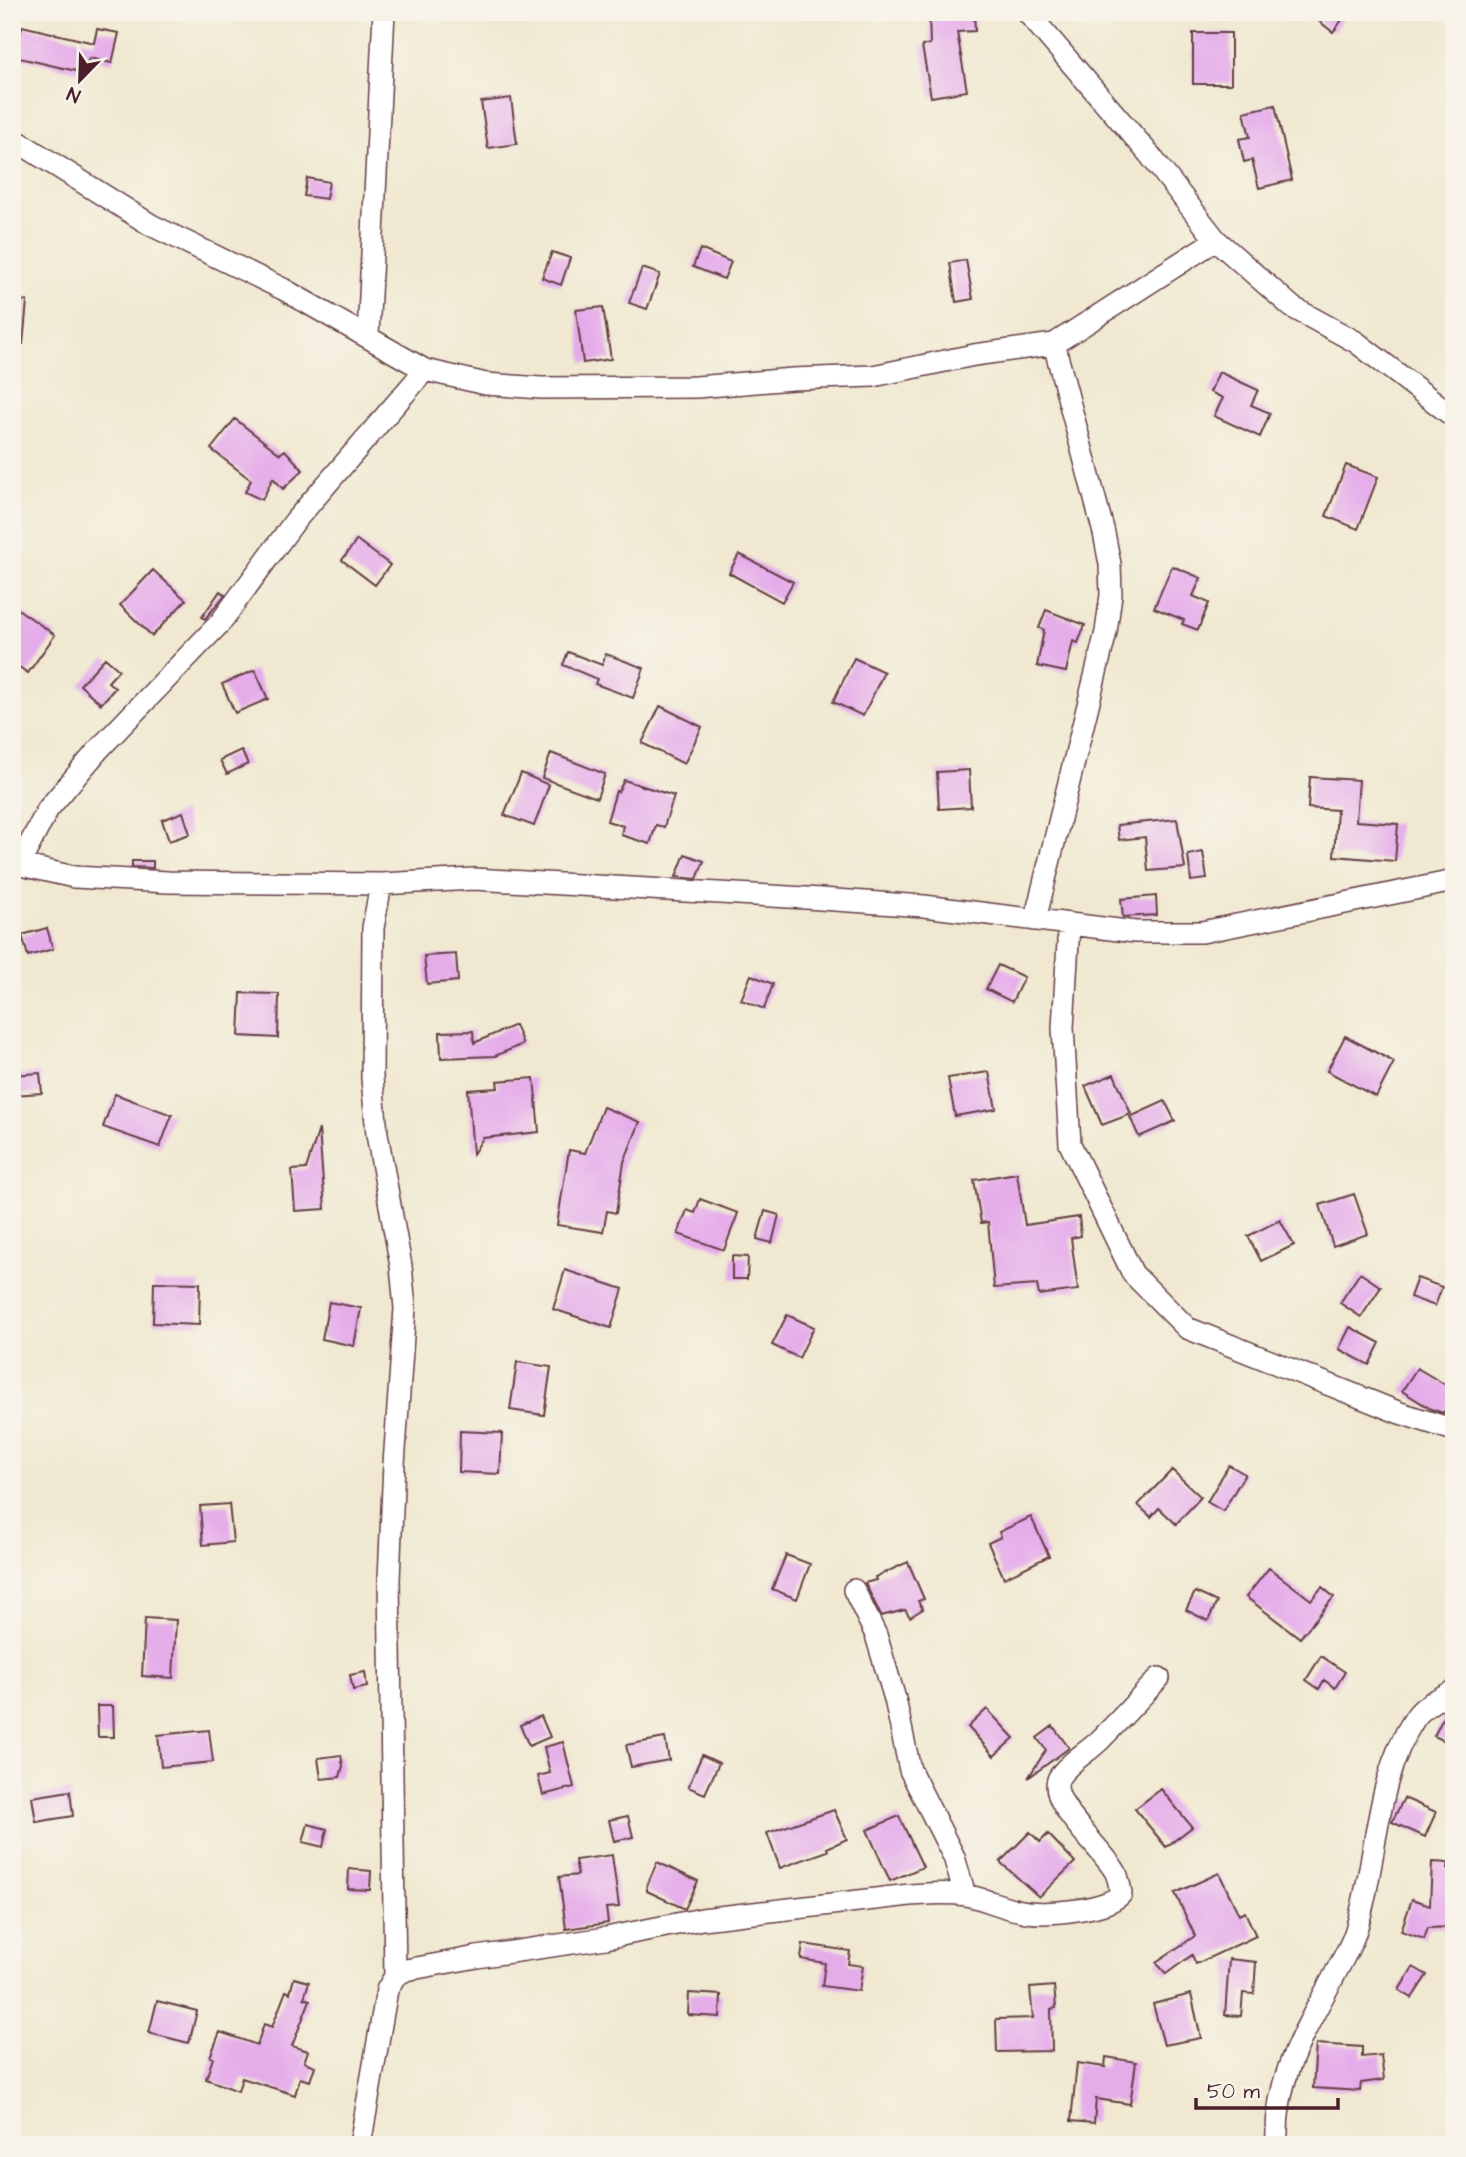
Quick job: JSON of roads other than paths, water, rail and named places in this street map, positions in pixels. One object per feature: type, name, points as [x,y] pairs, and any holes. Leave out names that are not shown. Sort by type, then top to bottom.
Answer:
[{"type":"street","points":[[368,336],[384,12]]},
{"type":"street","points":[[1027,12],[1149,154],[1216,240],[1292,307],[1356,342],[1454,417]]},
{"type":"street","points":[[12,138],[151,225],[283,289],[425,370],[486,384],[541,388],[696,387],[873,376],[974,355],[1054,344],[1216,240]]},
{"type":"street","points":[[1035,920],[1106,632],[1111,595],[1110,564],[1104,533],[1054,344]]},
{"type":"street","points":[[425,370],[295,521],[220,623],[99,750],[48,809],[16,864],[74,877],[181,882],[381,884],[474,879],[911,905],[1135,932],[1202,932],[1454,881]]},
{"type":"street","points":[[360,2145],[387,1990],[395,1976],[389,1578],[405,1308],[401,1266],[377,1134],[372,1078],[373,928],[381,884]]},
{"type":"street","points":[[1069,925],[1063,1028],[1070,1144],[1133,1275],[1187,1328],[1400,1413],[1454,1430]]},
{"type":"street","points":[[854,1590],[876,1635],[895,1699],[910,1770],[954,1857],[965,1895]]},
{"type":"street","points":[[395,1976],[406,1970],[477,1956],[606,1938],[702,1919],[910,1895],[965,1895],[1025,1912],[1100,1906],[1115,1900],[1121,1894],[1116,1872],[1063,1806],[1057,1795],[1056,1785],[1060,1776],[1100,1740],[1159,1678]]},
{"type":"street","points":[[1277,2145],[1280,2091],[1289,2061],[1355,1935],[1386,1789],[1399,1752],[1416,1717],[1433,1701],[1454,1691]]}]
